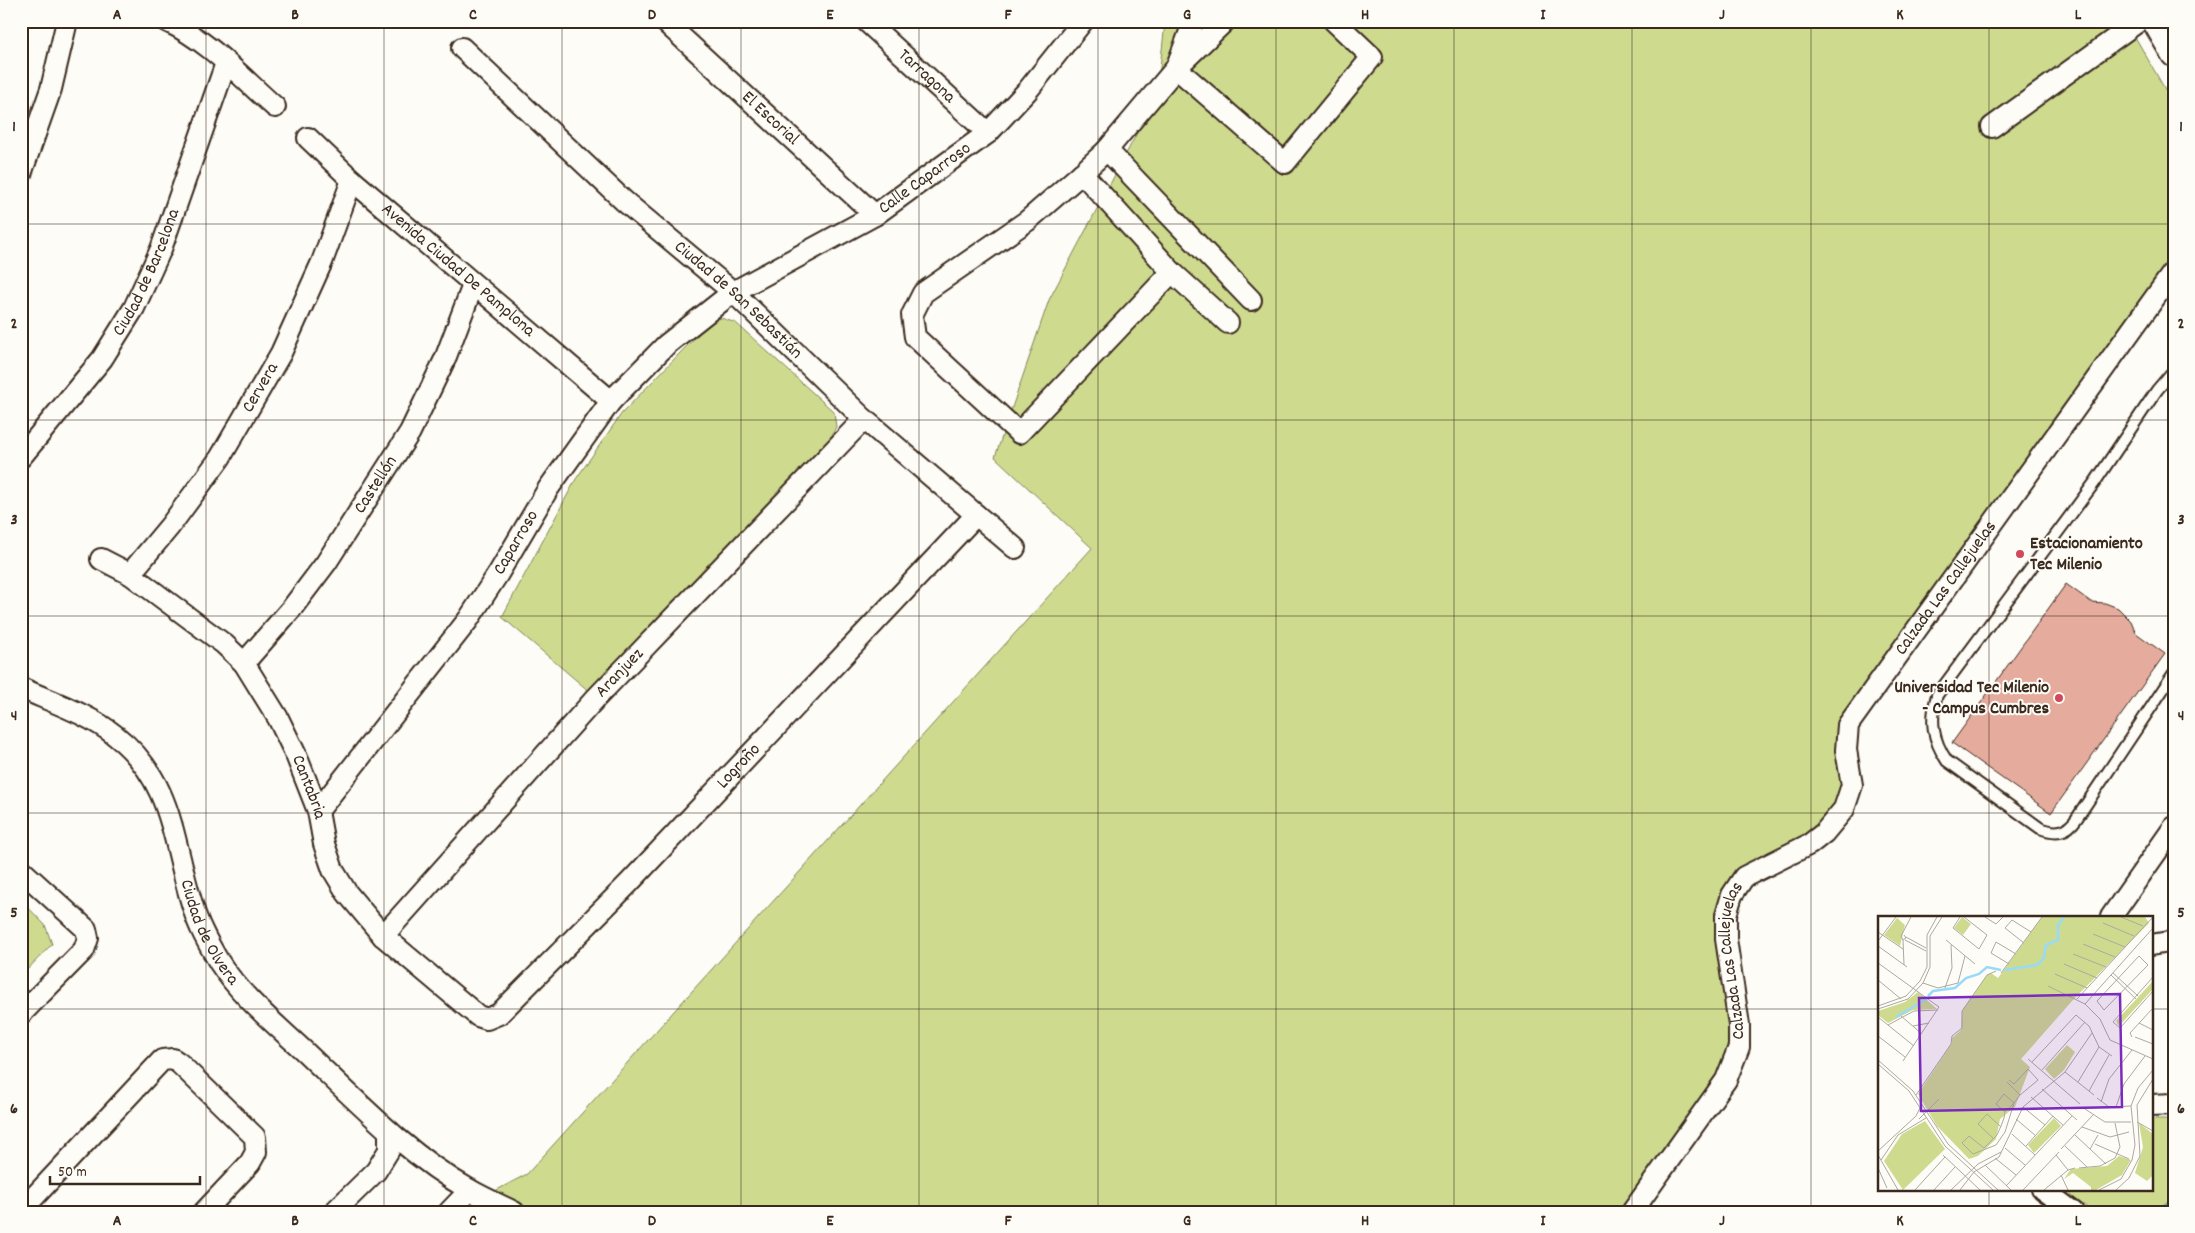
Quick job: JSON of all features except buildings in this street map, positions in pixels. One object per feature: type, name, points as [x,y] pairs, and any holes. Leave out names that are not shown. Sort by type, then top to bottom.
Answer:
[{"type":"street","points":[[21,174],[51,89],[67,21]]},
{"type":"street","points":[[166,21],[182,29],[226,63],[275,107]]},
{"type":"street","name":"El Escorial","points":[[664,21],[875,215]]},
{"type":"street","name":"Tarragona","points":[[866,21],[988,133]]},
{"type":"street","points":[[1176,68],[1194,21]]},
{"type":"street","points":[[1172,272],[1019,433],[915,337],[912,315],[923,293],[1027,221],[1082,173],[1107,150],[1176,68],[1225,21]]},
{"type":"street","points":[[1176,68],[1284,164],[1372,57],[1334,21]]},
{"type":"street","points":[[1992,127],[2139,21]]},
{"type":"street","points":[[2154,21],[2174,54]]},
{"type":"street","name":"Calle Caparroso","points":[[732,292],[875,215],[988,133],[1028,90],[1080,22]]},
{"type":"street","name":"Ciudad de San Sebastián","points":[[462,48],[624,201],[732,292],[864,419],[1015,548]]},
{"type":"street","name":"Ciudad de Barcelona","points":[[21,457],[102,359],[134,308],[161,249],[226,63]]},
{"type":"street","name":"Avenida Ciudad De Pamplona","points":[[308,138],[352,180],[611,401]]},
{"type":"street","points":[[1107,150],[1251,300]]},
{"type":"street","points":[[1082,173],[1172,272],[1228,322]]},
{"type":"street","name":"Cervera","points":[[130,574],[170,526],[220,458],[281,353],[322,262],[352,180]]},
{"type":"street","name":"Calzada Las Callejuelas","points":[[1632,1212],[1726,1080],[1739,1047],[1739,1025],[1726,939],[1726,915],[1732,894],[1744,877],[1796,853],[1810,844],[1824,833],[1844,809],[1852,785],[1846,750],[1848,725],[2174,271]]},
{"type":"street","name":"Castellón","points":[[244,663],[292,608],[326,563],[406,440],[445,359],[473,285]]},
{"type":"street","name":"Caparroso","points":[[318,811],[468,620],[498,574],[548,489],[611,401],[666,345],[732,292]]},
{"type":"street","name":"Aranjuez","points":[[383,936],[595,699],[864,419]]},
{"type":"street","name":"Logroño","points":[[499,1014],[629,883],[976,515]]},
{"type":"street","name":"Cantabria","points":[[101,559],[130,574],[224,644],[244,663],[278,718],[296,755],[318,811],[324,844],[333,870],[347,893],[383,936],[478,1016],[487,1019],[499,1014]]},
{"type":"street","name":"Ciudad de Olvera","points":[[21,688],[96,722],[114,734],[136,753],[158,785],[168,809],[193,909],[219,962],[240,991],[389,1131],[432,1165],[470,1190],[514,1212]]},
{"type":"street","points":[[2112,916],[2171,836]]},
{"type":"street","points":[[21,870],[86,929],[88,938],[84,950],[21,1014]]},
{"type":"street","points":[[2152,944],[2174,941]]},
{"type":"street","points":[[21,1211],[162,1060],[173,1059],[253,1133],[257,1145],[256,1152],[250,1163],[204,1212]]},
{"type":"street","points":[[2152,1105],[2174,1104]]},
{"type":"street","points":[[334,1212],[376,1171],[389,1150],[389,1131]]},
{"type":"street","points":[[449,1212],[470,1190]]},
{"type":"street","points":[[2043,1190],[2073,1212]]},
{"type":"lane","points":[[2174,370],[2152,398],[2095,482],[1937,695],[1932,713],[1933,732],[1939,749],[1947,761],[2040,828],[2052,833],[2062,832],[2070,828],[2174,673]]},
{"type":"green space","points":[[1167,21],[2126,21],[2174,105],[2174,256],[1843,731],[1852,782],[1838,814],[1787,845],[1727,897],[1732,1019],[1725,1076],[1629,1212],[440,1212],[478,1200],[527,1174],[1092,548],[995,457],[1049,300],[1157,95],[1165,23]]},
{"type":"green space","points":[[721,318],[736,323],[834,412],[836,427],[830,439],[590,692],[502,617],[576,479],[622,413],[710,322]]},
{"type":"green space","points":[[21,900],[45,925],[52,944],[21,976]]},
{"type":"green space","points":[[2152,1119],[2174,1119],[2174,1212],[2093,1212],[2063,1190],[2152,1190]]},
{"type":"waterway","points":[[2146,1212],[2158,1210],[2174,1202]]},
{"type":"place","name":"Estacionamiento Tec Milenio","points":[[2020,554]]},
{"type":"place","name":"Universidad Tec Milenio - Campus Cumbres","points":[[2059,698]]}]
